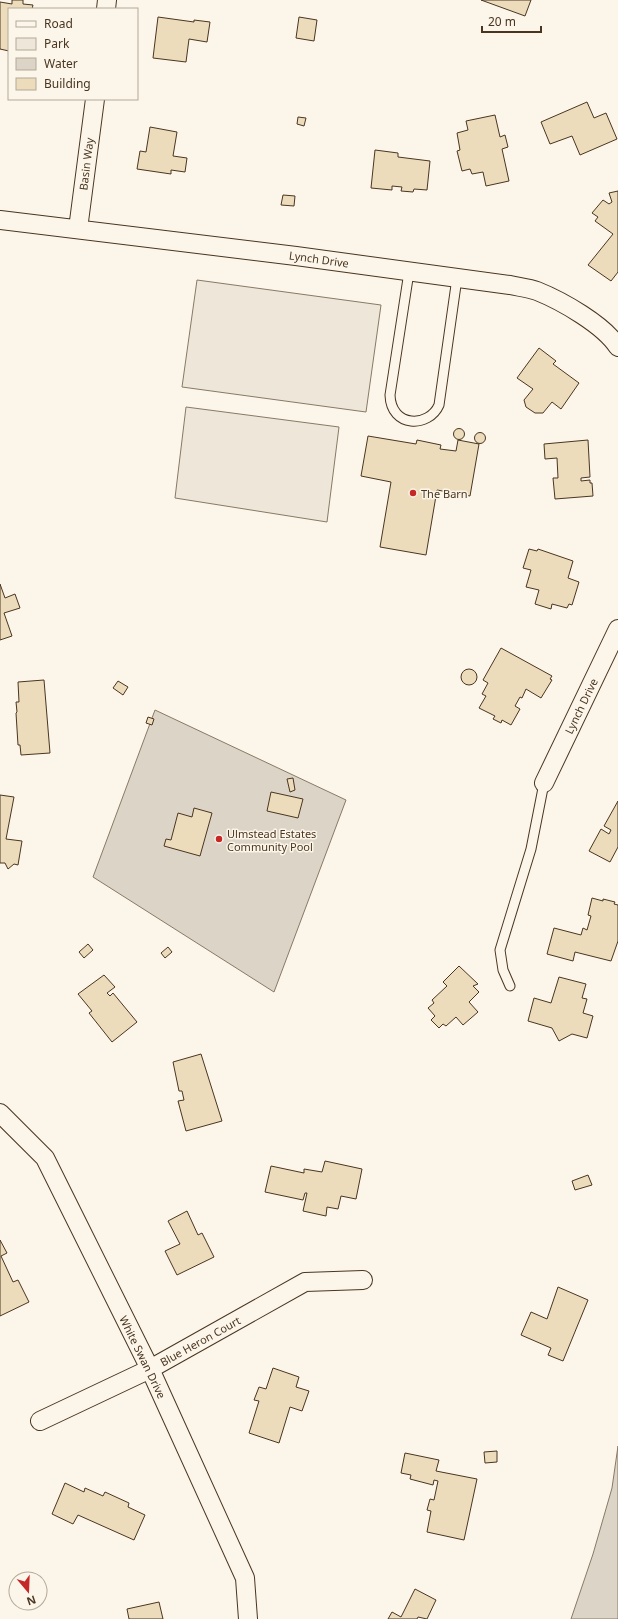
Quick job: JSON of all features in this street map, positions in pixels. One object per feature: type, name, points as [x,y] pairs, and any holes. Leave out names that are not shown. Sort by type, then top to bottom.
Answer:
[{"type":"street","name":"Basin Way","points":[[78,229],[94,100]]},
{"type":"street","name":"Lynch Drive","points":[[0,220],[510,285],[536,291],[569,306],[612,338],[618,348]]},
{"type":"street","name":"Lynch Drive","points":[[544,782],[618,629]]},
{"type":"street","name":"White Swan Drive","points":[[0,1113],[45,1158],[150,1369],[245,1578],[248,1619]]},
{"type":"street","name":"Blue Heron Court","points":[[40,1421],[150,1369],[305,1282],[363,1280]]},
{"type":"lane","points":[[409,272],[390,395],[391,406],[396,415],[403,419],[415,421],[435,413],[438,405],[457,278]]},
{"type":"lane","points":[[510,986],[503,970],[500,950],[531,849],[544,782]]},
{"type":"green space","points":[[197,280],[381,305],[366,412],[182,387]]},
{"type":"green space","points":[[186,407],[339,427],[327,522],[175,498]]},
{"type":"water","name":"Ulmstead Estates Community Pool","points":[[155,710],[346,800],[274,992],[93,877]]},
{"type":"water","points":[[618,1446],[618,1619],[571,1619],[593,1554],[612,1488]]},
{"type":"building","points":[[12,0],[23,0],[23,4],[33,5],[32,8],[8,8],[8,51],[0,49],[0,2],[12,4]]},
{"type":"building","points":[[481,0],[531,0],[525,16]]},
{"type":"building","points":[[158,17],[194,22],[194,20],[210,22],[207,42],[189,39],[186,62],[153,58]]},
{"type":"building","points":[[299,17],[317,20],[314,41],[296,38]]},
{"type":"building","points":[[587,102],[594,118],[606,113],[617,139],[580,155],[572,136],[550,144],[541,122]]},
{"type":"building","points":[[495,115],[500,137],[505,135],[508,147],[502,149],[509,181],[486,186],[483,172],[472,174],[470,169],[462,171],[457,151],[460,150],[457,133],[468,130],[466,121]]},
{"type":"building","points":[[298,117],[306,118],[304,126],[297,124]]},
{"type":"building","points":[[150,127],[177,132],[173,156],[187,158],[185,172],[171,170],[171,174],[137,169],[140,151],[146,152]]},
{"type":"building","points":[[375,150],[398,153],[398,157],[430,161],[427,190],[414,189],[413,192],[401,191],[402,187],[392,186],[392,190],[371,188]]},
{"type":"building","points":[[618,191],[618,272],[611,281],[588,265],[613,234],[595,221],[598,217],[592,213],[603,200],[609,204],[612,202],[609,193]]},
{"type":"building","points":[[283,195],[295,196],[294,206],[281,205]]},
{"type":"building","points":[[539,348],[556,361],[553,364],[579,383],[561,409],[552,402],[543,413],[535,413],[526,407],[524,400],[533,389],[517,378]]},
{"type":"building","points":[[459,428],[463,430],[465,434],[463,438],[459,440],[455,438],[453,434],[455,430]]},
{"type":"building","points":[[480,432],[484,434],[486,438],[484,442],[480,444],[476,442],[474,438],[476,434]]},
{"type":"building","name":"The Barn","points":[[368,436],[416,444],[417,440],[441,445],[440,449],[456,451],[458,440],[479,444],[470,496],[437,490],[426,555],[380,547],[391,482],[361,476]]},
{"type":"building","points":[[588,440],[590,477],[581,478],[581,481],[590,480],[590,483],[592,483],[593,496],[555,499],[553,478],[558,478],[557,458],[545,459],[544,444]]},
{"type":"building","points":[[529,549],[537,551],[538,549],[573,561],[568,578],[579,582],[572,605],[569,604],[567,608],[552,604],[551,609],[535,604],[539,590],[526,587],[531,570],[523,568]]},
{"type":"building","points":[[0,584],[5,598],[15,594],[20,608],[4,613],[12,636],[0,640]]},
{"type":"building","points":[[501,648],[552,676],[550,679],[552,680],[541,698],[526,689],[522,698],[520,697],[515,706],[520,709],[511,725],[502,720],[501,723],[493,719],[495,716],[479,708],[486,696],[482,694],[488,683],[483,680]]},
{"type":"building","points":[[466,669],[472,669],[477,674],[475,683],[472,685],[466,685],[461,680],[461,674]]},
{"type":"building","points":[[44,680],[50,753],[21,755],[20,745],[18,745],[16,713],[16,702],[19,702],[18,682]]},
{"type":"building","points":[[118,681],[128,687],[123,695],[113,688]]},
{"type":"building","points":[[148,717],[154,719],[152,725],[146,723]]},
{"type":"building","points":[[293,778],[295,790],[290,792],[287,779]]},
{"type":"building","points":[[271,792],[303,799],[298,818],[267,811]]},
{"type":"building","points":[[0,795],[14,797],[6,839],[22,841],[18,865],[14,864],[8,869],[5,863],[0,863]]},
{"type":"building","points":[[618,801],[618,847],[610,862],[589,851],[601,829],[609,834],[611,830],[604,826]]},
{"type":"building","points":[[194,808],[212,813],[200,856],[164,846],[166,839],[171,840],[178,813],[192,817]]},
{"type":"building","points":[[592,898],[615,902],[614,904],[618,905],[618,941],[611,961],[575,952],[573,961],[547,954],[554,928],[581,935],[583,928],[587,930],[591,916],[588,915]]},
{"type":"building","points":[[88,944],[93,950],[84,958],[79,952]]},
{"type":"building","points":[[168,947],[172,952],[165,958],[161,953]]},
{"type":"building","points":[[459,966],[478,984],[473,986],[479,992],[469,1002],[478,1012],[463,1025],[456,1017],[446,1026],[443,1024],[439,1028],[431,1020],[435,1016],[428,1008],[434,1003],[432,1000],[447,986],[443,982]]},
{"type":"building","points":[[104,975],[115,987],[107,993],[110,996],[113,993],[137,1022],[112,1042],[89,1013],[92,1011],[78,994]]},
{"type":"building","points":[[559,977],[586,984],[582,998],[587,999],[583,1013],[593,1016],[587,1038],[572,1034],[559,1041],[552,1028],[528,1021],[534,998],[551,1003]]},
{"type":"building","points":[[201,1054],[222,1121],[186,1131],[178,1101],[184,1100],[182,1091],[179,1091],[173,1062]]},
{"type":"building","points":[[325,1161],[362,1169],[356,1199],[341,1196],[338,1209],[327,1207],[326,1216],[303,1211],[307,1193],[305,1193],[303,1200],[265,1192],[271,1166],[304,1173],[304,1169],[322,1172]]},
{"type":"building","points":[[588,1175],[592,1185],[575,1190],[572,1181]]},
{"type":"building","points":[[187,1211],[198,1235],[202,1233],[214,1257],[177,1275],[165,1251],[180,1244],[168,1221]]},
{"type":"building","points":[[0,1240],[7,1253],[1,1256],[13,1282],[18,1280],[29,1302],[0,1316]]},
{"type":"building","points":[[558,1287],[588,1300],[563,1361],[548,1355],[551,1348],[521,1335],[531,1312],[547,1319]]},
{"type":"building","points":[[273,1368],[299,1377],[296,1387],[309,1391],[302,1411],[290,1407],[279,1443],[249,1433],[259,1401],[254,1400],[259,1387],[266,1389]]},
{"type":"building","points":[[497,1451],[497,1462],[485,1463],[484,1452]]},
{"type":"building","points":[[405,1453],[439,1460],[436,1471],[477,1479],[464,1540],[427,1532],[431,1511],[427,1510],[430,1499],[434,1500],[438,1481],[434,1480],[433,1485],[410,1479],[411,1475],[401,1473]]},
{"type":"building","points":[[65,1483],[84,1492],[85,1488],[103,1496],[105,1492],[129,1503],[128,1507],[145,1515],[134,1540],[78,1515],[73,1524],[52,1514]]},
{"type":"building","points":[[415,1589],[436,1600],[427,1619],[418,1617],[417,1619],[388,1619],[392,1612],[401,1617]]},
{"type":"building","points":[[159,1602],[163,1619],[129,1619],[127,1609]]},
{"type":"place","name":"The Barn","points":[[413,493]]},
{"type":"place","name":"Ulmstead Estates Community Pool","points":[[219,839]]}]
